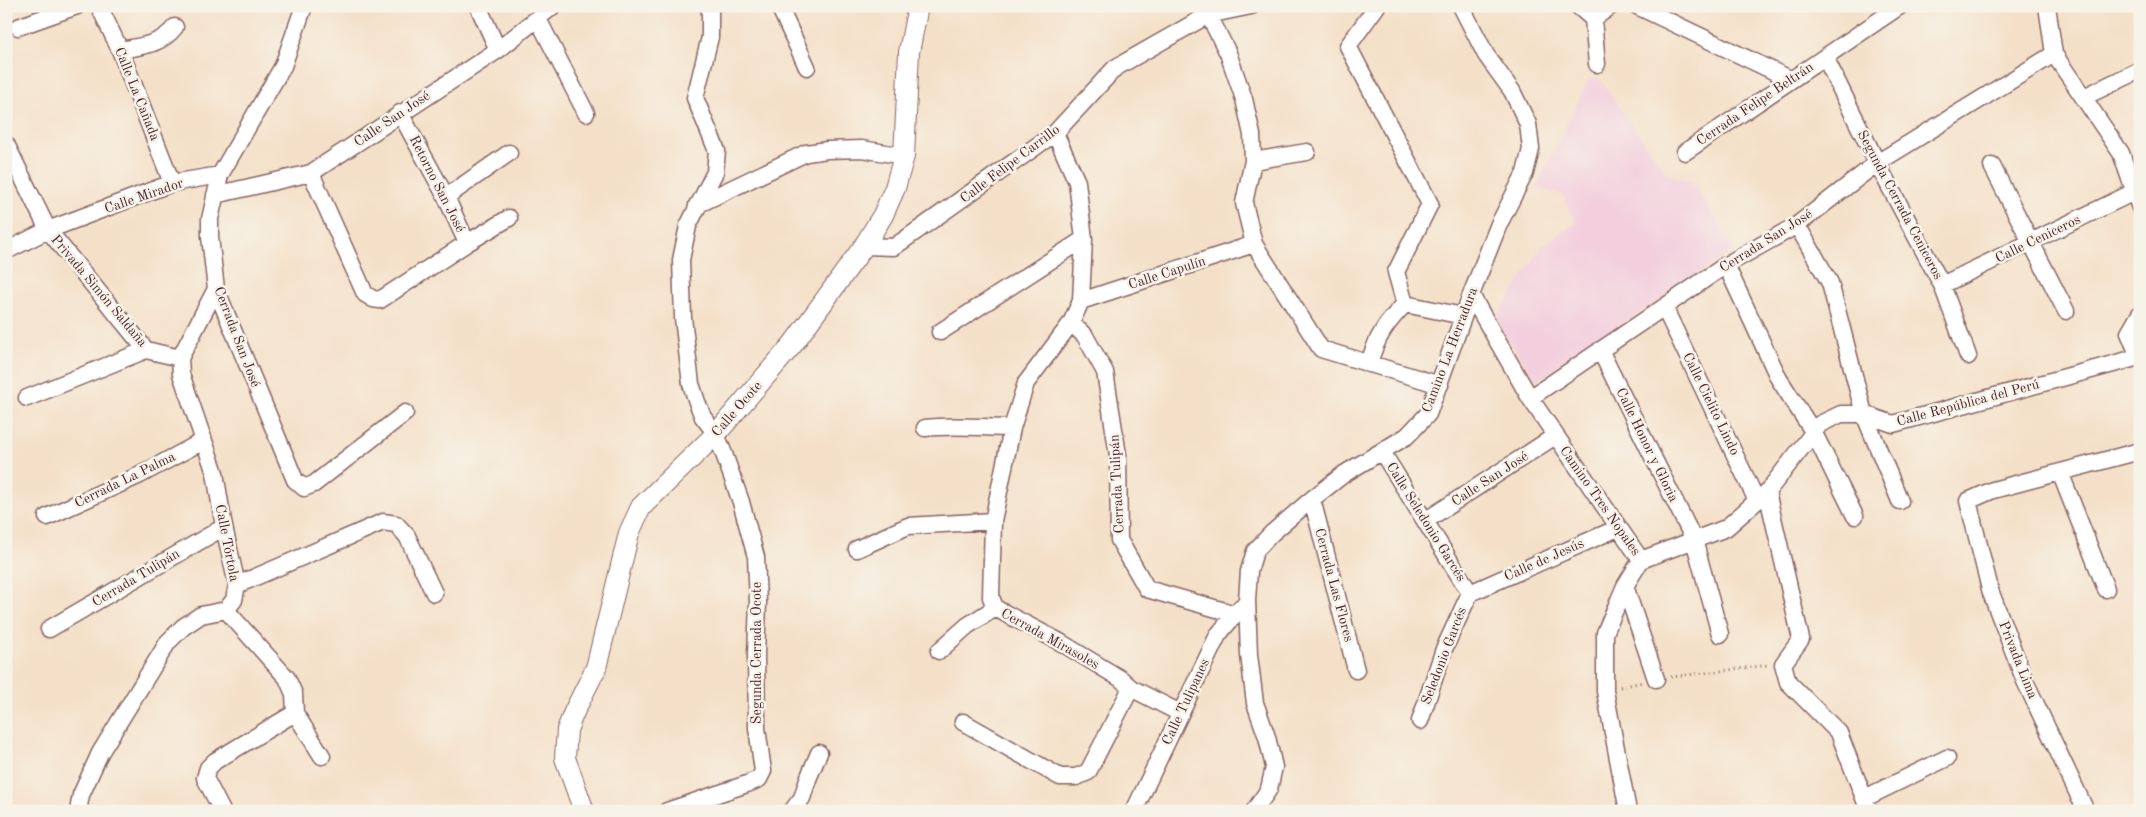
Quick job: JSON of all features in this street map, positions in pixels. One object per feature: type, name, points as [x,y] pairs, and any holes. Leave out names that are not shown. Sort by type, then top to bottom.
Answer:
[{"type":"street","points":[[18,27],[77,6]]},
{"type":"street","name":"Calle La Cañada","points":[[99,6],[120,50],[172,183]]},
{"type":"street","points":[[478,6],[498,50]]},
{"type":"street","name":"Calle San José","points":[[215,195],[311,173],[498,50],[553,6]]},
{"type":"street","name":"Segunda Cerrada Ocote","points":[[667,811],[759,779],[763,770],[757,728],[756,655],[758,602],[756,557],[741,502],[716,434],[703,417],[694,393],[683,318],[682,260],[688,226],[715,172],[717,151],[695,98],[710,37],[710,6]]},
{"type":"street","points":[[779,6],[807,67]]},
{"type":"street","name":"Calle Ocote","points":[[584,811],[565,758],[567,730],[596,668],[628,533],[641,507],[716,434],[793,344],[864,246],[882,215],[895,188],[904,156],[909,52],[918,6]]},
{"type":"street","name":"Calle Felipe Carrillo","points":[[864,246],[894,248],[1055,133],[1115,68],[1206,11],[1251,6]]},
{"type":"street","points":[[1377,6],[1348,46],[1430,204],[1396,272],[1405,304]]},
{"type":"street","name":"Camino La Herradura","points":[[1254,811],[1269,789],[1274,766],[1267,737],[1255,703],[1249,654],[1247,600],[1249,571],[1255,551],[1272,533],[1344,474],[1408,436],[1428,414],[1471,295],[1499,224],[1525,173],[1532,149],[1528,124],[1512,92],[1486,55],[1461,6]]},
{"type":"street","points":[[1578,6],[1593,20],[1596,64]]},
{"type":"street","points":[[1593,20],[1610,6]]},
{"type":"street","points":[[1637,6],[1790,79]]},
{"type":"street","name":"Cerrada Felipe Beltrán","points":[[1685,152],[1900,6]]},
{"type":"street","points":[[2047,6],[2054,54],[2121,153],[2140,208]]},
{"type":"street","points":[[220,175],[283,66],[303,7]]},
{"type":"street","points":[[1206,11],[1228,53],[1244,99],[1252,135],[1253,161],[1244,203],[1254,244],[1321,349],[1440,385]]},
{"type":"street","points":[[538,19],[586,113]]},
{"type":"street","points":[[120,50],[152,43],[167,37],[175,27]]},
{"type":"street","name":"Cerrada San José","points":[[1530,398],[1726,265],[1796,225],[1877,163],[2054,54]]},
{"type":"street","name":"Segunda Cerrada Ceniceros","points":[[1826,57],[1877,163],[1942,285],[1968,356]]},
{"type":"street","points":[[2084,97],[2140,70]]},
{"type":"street","name":"Retorno San José","points":[[311,173],[365,294],[373,300],[380,300],[467,243],[446,197],[400,113]]},
{"type":"street","points":[[1055,133],[1077,182],[1084,239],[1081,301]]},
{"type":"street","name":"Privada Simón Saldaña","points":[[6,144],[48,230],[146,350],[180,358]]},
{"type":"street","points":[[697,205],[806,153],[862,149],[904,156]]},
{"type":"street","points":[[1253,161],[1307,152]]},
{"type":"street","points":[[446,197],[509,153]]},
{"type":"street","points":[[1992,166],[2066,311]]},
{"type":"street","name":"Cerrada San José","points":[[220,175],[210,219],[210,237],[216,289],[295,480],[304,488],[314,484],[405,413]]},
{"type":"street","name":"Calle Mirador","points":[[6,251],[48,230],[172,183],[220,175]]},
{"type":"street","name":"Calle Ceniceros","points":[[1942,285],[2134,192]]},
{"type":"street","points":[[467,243],[509,218]]},
{"type":"street","points":[[1796,225],[1830,283],[1864,414],[1900,500]]},
{"type":"street","points":[[940,332],[1084,239]]},
{"type":"street","name":"Calle Capulín","points":[[1081,301],[1254,244]]},
{"type":"street","points":[[1726,265],[1779,379],[1814,433],[1855,516]]},
{"type":"street","points":[[180,358],[216,289]]},
{"type":"street","name":"Camino Tres Nopales","points":[[1471,295],[1530,398],[1640,560],[1625,586],[1605,633],[1604,691],[1628,811]]},
{"type":"street","name":"Cerrada Mirasoles","points":[[1081,301],[1071,323],[1026,384],[1012,428],[993,521],[991,597],[995,608],[1060,642],[1121,679],[1131,688],[1180,713]]},
{"type":"street","points":[[1405,304],[1463,316]]},
{"type":"street","points":[[1369,364],[1373,349],[1386,323],[1405,304]]},
{"type":"street","name":"Calle Cielito Lindo","points":[[1664,307],[1762,496],[1801,639],[1783,664]]},
{"type":"street","points":[[2139,358],[2129,333],[2140,314]]},
{"type":"street","name":"Cerrada Tulipán","points":[[1071,323],[1085,336],[1105,372],[1118,455],[1119,540],[1147,589],[1235,614]]},
{"type":"street","points":[[27,398],[146,350]]},
{"type":"street","name":"Calle Honor y Gloria","points":[[1600,350],[1694,540],[1720,634]]},
{"type":"street","name":"Calle Tórtola","points":[[180,358],[181,374],[202,441],[215,473],[237,586],[234,600],[226,610]]},
{"type":"street","name":"Calle República del Perú","points":[[1640,560],[1726,528],[1762,496],[1820,424],[1841,414],[1864,414],[1893,424],[2139,358]]},
{"type":"street","points":[[926,428],[948,425],[966,428],[1012,428]]},
{"type":"street","name":"Calle San José","points":[[1425,521],[1555,436]]},
{"type":"street","name":"Cerrada La Palma","points":[[47,517],[140,474],[202,441]]},
{"type":"street","points":[[2106,589],[2060,472],[2140,451]]},
{"type":"street","name":"Calle Seledonio Garcés","points":[[1382,452],[1470,593]]},
{"type":"street","name":"Privada Lima","points":[[2060,472],[1993,490],[1968,501],[1991,593],[2025,681],[2086,811]]},
{"type":"street","name":"Cerrada Las Flores","points":[[1312,500],[1356,670]]},
{"type":"street","points":[[857,549],[908,526],[993,521]]},
{"type":"street","points":[[237,586],[383,522],[396,524],[407,536],[434,593]]},
{"type":"street","name":"Cerrada Tulipán","points":[[49,629],[224,527]]},
{"type":"street","name":"Calle de Jesús","points":[[1470,593],[1618,528]]},
{"type":"street","points":[[1625,586],[1656,679]]},
{"type":"street","name":"Seledonio Garcés","points":[[1420,721],[1444,650],[1470,593]]},
{"type":"street","name":"Calle Tulipanes","points":[[1134,811],[1218,635],[1247,600]]},
{"type":"street","points":[[939,651],[967,626],[995,608]]},
{"type":"street","points":[[78,811],[82,794],[100,753],[168,642],[183,627],[201,616],[226,610],[287,678],[294,694],[295,714],[322,756]]},
{"type":"street","points":[[1783,664],[1788,682],[1839,733],[1867,804],[1947,758]]},
{"type":"street","points":[[963,722],[1060,778],[1076,777],[1088,772],[1131,688]]},
{"type":"street","points":[[222,811],[205,778],[208,768],[215,761],[295,714]]},
{"type":"street","points":[[792,811],[802,798],[819,753]]},
{"type":"street","points":[[82,794],[89,811]]},
{"type":"path","points":[[1604,691],[1656,679],[1783,664]]},
{"type":"shaded area","points":[[1598,77],[1668,175],[1692,181],[1735,250],[1537,381],[1495,320],[1543,245],[1576,223],[1562,194],[1536,188],[1588,81]]}]
